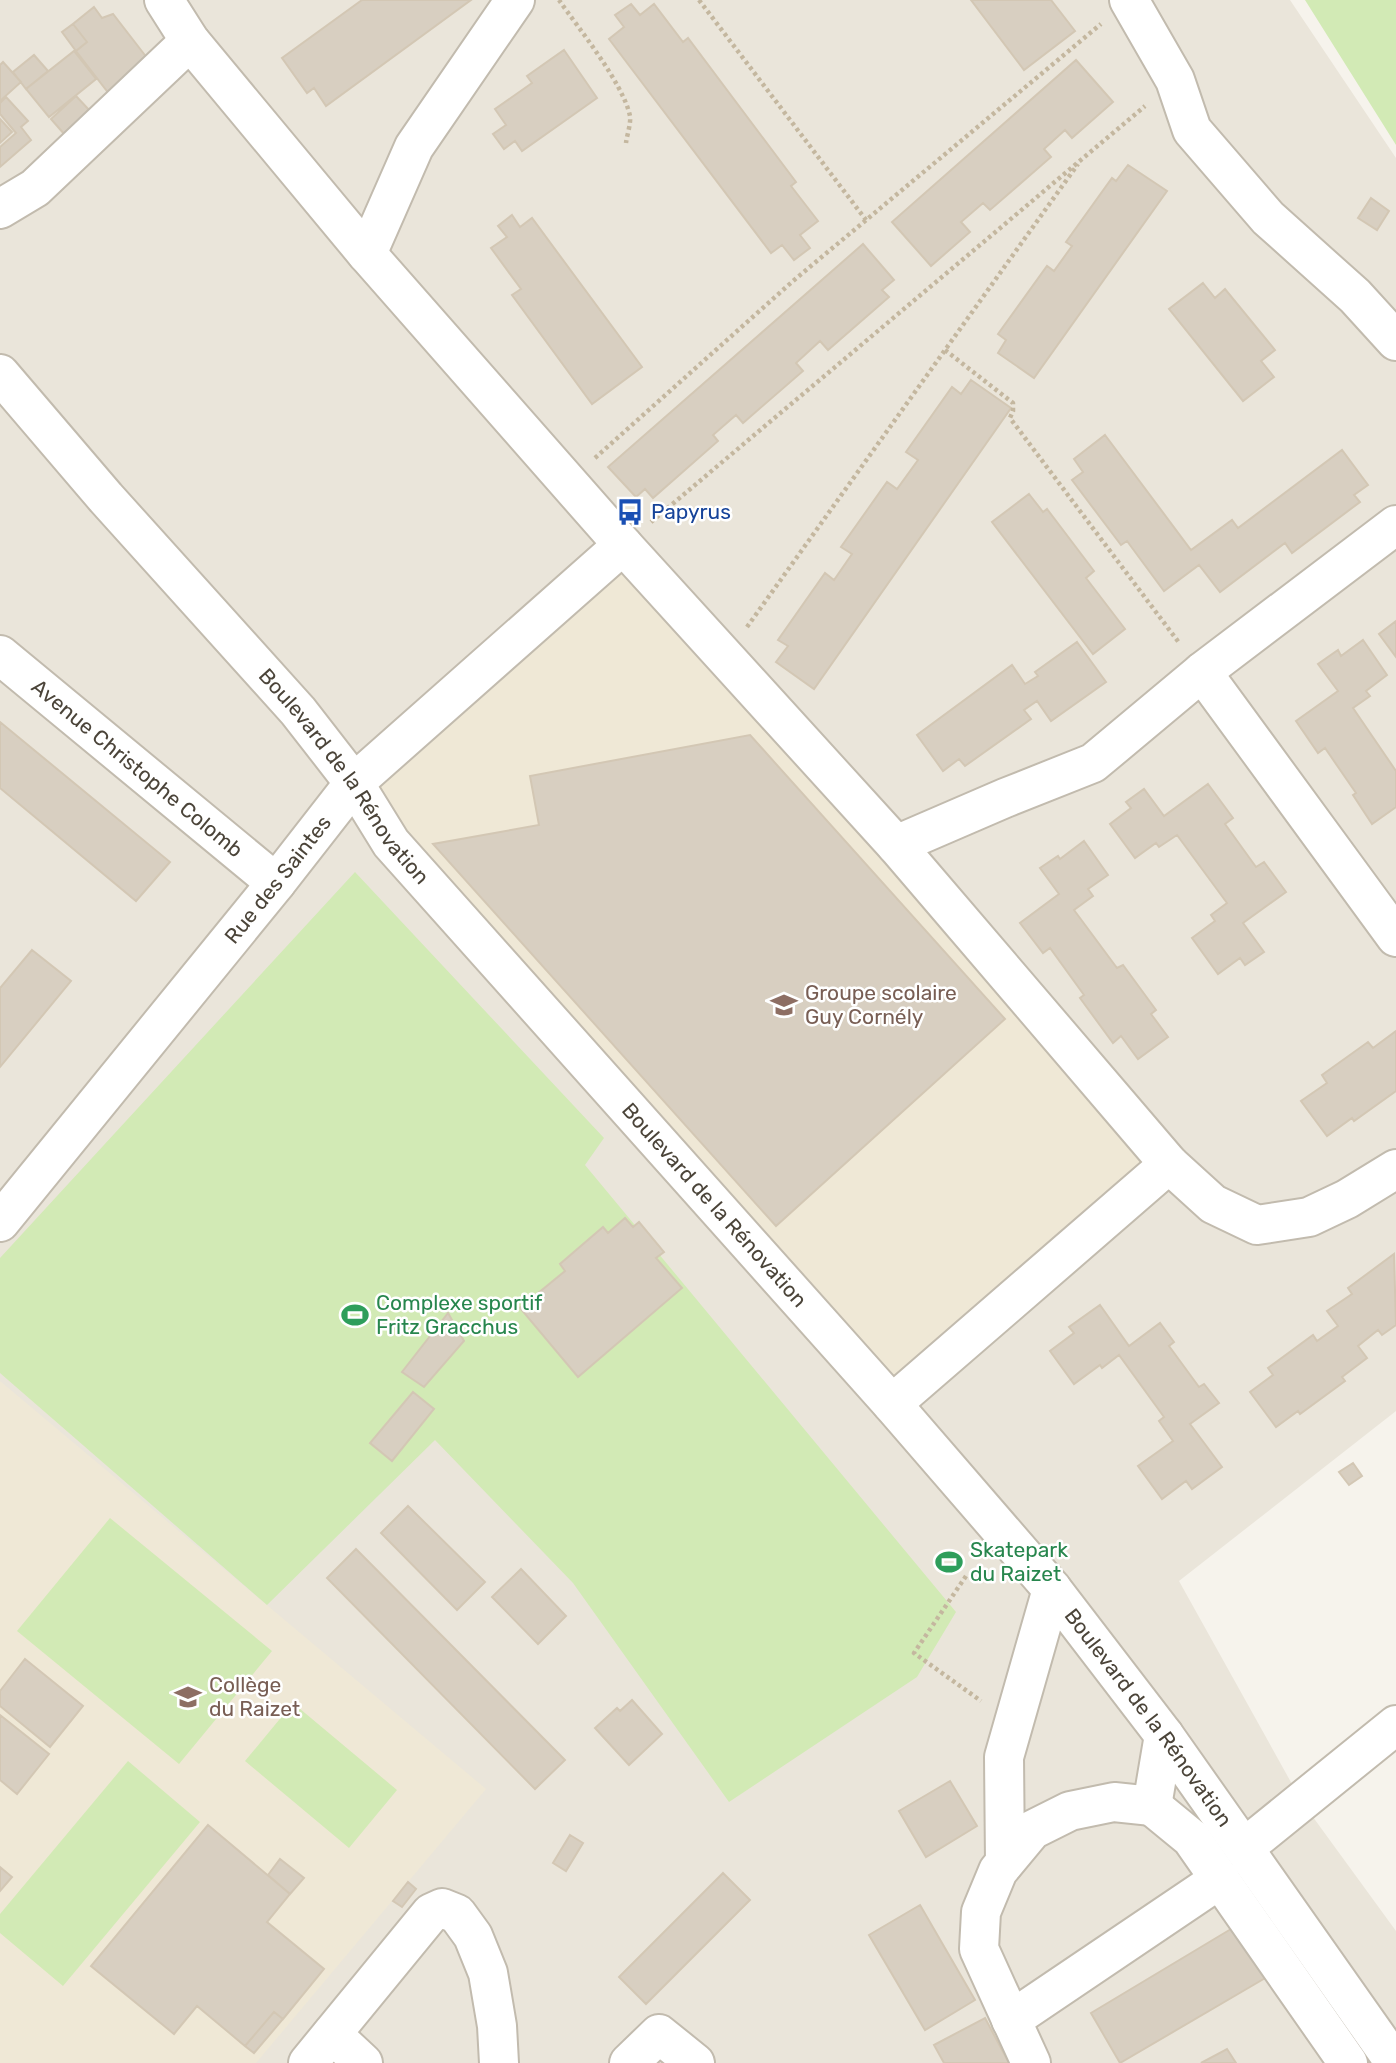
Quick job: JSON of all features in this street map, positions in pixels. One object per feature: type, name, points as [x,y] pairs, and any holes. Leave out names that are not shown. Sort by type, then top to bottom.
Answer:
[{"type":"street","points":[[164,0],[190,41],[367,254],[623,545],[896,845],[1169,1164],[1213,1204],[1257,1224],[1309,1217],[1348,1199],[1396,1169]]},
{"type":"street","points":[[367,254],[414,147],[515,0]]},
{"type":"street","points":[[1119,9],[1175,80],[1192,130],[1268,218],[1355,296],[1396,341]]},
{"type":"street","points":[[0,209],[35,188],[190,41]]},
{"type":"street","name":"Boulevard de la Rénovation","points":[[0,374],[106,498],[298,711],[354,783],[391,842],[892,1404],[1052,1589],[1164,1735],[1395,2063]]},
{"type":"street","points":[[896,845],[1093,763],[1202,672],[1396,525]]},
{"type":"street","name":"Rue des Saintes","points":[[0,1222],[354,783],[623,545]]},
{"type":"street","name":"Avenue Christophe Colomb","points":[[0,655],[276,883]]},
{"type":"street","points":[[1202,672],[1396,937]]},
{"type":"street","points":[[892,1404],[1169,1164]]},
{"type":"street","points":[[1005,1862],[1004,1757],[1052,1589]]},
{"type":"street","points":[[1244,1848],[1396,1725]]},
{"type":"street","points":[[1152,1806],[1164,1735]]},
{"type":"street","points":[[1031,2063],[979,1949],[981,1912],[998,1871],[1032,1830],[1070,1811],[1114,1802],[1152,1806],[1191,1838],[1348,2063]]},
{"type":"street","points":[[1012,2020],[1220,1879]]},
{"type":"street","points":[[308,2063],[432,1913],[442,1908],[457,1914],[473,1936],[488,1973],[497,2026],[499,2063]]},
{"type":"street","points":[[332,2034],[363,2063]]},
{"type":"street","points":[[629,2063],[659,2034],[695,2063]]},
{"type":"path","points":[[559,0],[624,101],[630,118],[626,143]]},
{"type":"path","points":[[699,0],[866,220]]},
{"type":"path","points":[[568,481],[793,281],[1119,9]]},
{"type":"path","points":[[623,545],[1175,80]]},
{"type":"path","points":[[725,658],[1083,158]]},
{"type":"path","points":[[945,350],[1013,403],[1010,418],[1202,672]]},
{"type":"path","points":[[966,1576],[914,1653],[1013,1724]]},
{"type":"shaded area","points":[[0,0],[1290,0],[1396,158],[1396,1411],[1179,1581],[1302,1802],[1396,1931],[1396,2063],[0,2063]]},
{"type":"shaded area","name":"Groupe scolaire Guy Cornély","points":[[623,545],[1169,1164],[892,1404],[354,783]]},
{"type":"shaded area","name":"Collège du Raizet","points":[[0,1381],[486,1789],[256,2063],[0,2063]]},
{"type":"green space","points":[[1305,0],[1396,0],[1396,145]]},
{"type":"green space","name":"Complexe sportif Fritz Gracchus","points":[[355,872],[604,1138],[585,1165],[956,1612],[917,1677],[729,1802],[573,1583],[435,1440],[267,1605],[0,1373],[0,1258]]},
{"type":"green space","points":[[110,1518],[272,1651],[179,1764],[17,1631]]},
{"type":"green space","points":[[293,1703],[397,1790],[349,1848],[245,1761]]},
{"type":"green space","points":[[128,1761],[200,1822],[63,1986],[0,1933],[0,1914]]},
{"type":"building","points":[[362,0],[471,0],[326,106],[314,88],[307,93],[282,58]]},
{"type":"building","points":[[971,0],[1051,0],[1075,31],[1024,70]]},
{"type":"building","points":[[631,4],[640,15],[654,4],[683,42],[688,38],[796,182],[791,186],[818,221],[800,235],[810,248],[794,260],[782,245],[771,253],[609,39],[624,27],[615,15]]},
{"type":"building","points":[[94,7],[102,18],[113,14],[151,63],[110,95],[76,51],[87,42],[73,24]]},
{"type":"building","points":[[73,24],[87,42],[76,51],[62,32]]},
{"type":"building","points":[[564,50],[597,98],[522,151],[515,141],[504,149],[493,134],[506,125],[495,109],[532,83],[527,76]]},
{"type":"building","points":[[74,51],[96,79],[49,117],[26,89]]},
{"type":"building","points":[[34,55],[48,71],[26,89],[13,72]]},
{"type":"building","points":[[1076,60],[1113,102],[1072,138],[1065,130],[1044,149],[1051,157],[990,210],[983,203],[961,222],[970,232],[931,266],[892,222]]},
{"type":"building","points":[[3,62],[21,82],[0,101],[0,65]]},
{"type":"building","points":[[76,96],[91,112],[65,135],[51,119]]},
{"type":"building","points":[[6,97],[28,121],[21,127],[31,140],[0,167],[0,147],[16,133],[0,114],[0,103]]},
{"type":"building","points":[[0,119],[12,132],[0,143]]},
{"type":"building","points":[[1128,165],[1167,191],[1034,378],[998,353],[1006,340],[998,334],[1047,266],[1054,271],[1072,246],[1066,242],[1112,178],[1116,181]]},
{"type":"building","points":[[1371,198],[1389,211],[1377,230],[1358,218]]},
{"type":"building","points":[[512,215],[520,227],[532,218],[642,367],[592,404],[512,295],[521,289],[491,248],[507,237],[498,226]]},
{"type":"building","points":[[863,244],[894,280],[882,290],[889,297],[828,350],[820,341],[796,363],[803,371],[743,423],[736,415],[713,435],[718,441],[653,498],[645,489],[636,497],[608,467]]},
{"type":"building","points":[[1203,283],[1215,298],[1225,289],[1275,350],[1261,361],[1274,377],[1243,401],[1169,309]]},
{"type":"building","points":[[971,380],[1011,408],[814,689],[776,662],[788,646],[778,640],[825,573],[834,580],[852,554],[841,547],[887,482],[897,489],[918,460],[906,452],[952,387],[961,394]]},
{"type":"building","points":[[1105,435],[1191,550],[1232,520],[1238,528],[1342,450],[1368,485],[1354,495],[1360,502],[1292,553],[1285,543],[1220,592],[1199,565],[1164,591],[1127,541],[1121,545],[1072,480],[1083,472],[1074,459]]},
{"type":"building","points":[[1029,494],[1043,512],[1047,509],[1094,571],[1086,578],[1125,629],[1093,654],[992,522]]},
{"type":"building","points":[[1396,621],[1396,657],[1379,634]]},
{"type":"building","points":[[1363,640],[1387,675],[1366,691],[1370,696],[1353,708],[1396,771],[1396,807],[1372,824],[1353,795],[1356,793],[1325,748],[1318,753],[1296,721],[1338,691],[1318,664],[1338,650],[1341,656]]},
{"type":"building","points":[[1077,642],[1106,682],[1051,721],[1037,701],[1024,710],[1031,719],[965,766],[959,759],[943,771],[917,735],[1012,665],[1025,684],[1038,676],[1035,672]]},
{"type":"building","points":[[0,722],[170,862],[136,901],[0,788]]},
{"type":"building","points":[[750,735],[1005,1019],[776,1226],[433,844],[539,825],[530,776]]},
{"type":"building","points":[[1208,784],[1233,818],[1225,824],[1256,867],[1264,862],[1286,892],[1243,923],[1264,952],[1245,965],[1240,958],[1218,974],[1192,938],[1215,921],[1211,915],[1227,903],[1177,835],[1159,847],[1156,843],[1135,858],[1110,824],[1131,808],[1126,802],[1144,789],[1164,816]]},
{"type":"building","points":[[1084,841],[1108,875],[1088,889],[1093,896],[1074,910],[1117,968],[1123,965],[1156,1010],[1151,1014],[1168,1037],[1138,1059],[1121,1036],[1113,1043],[1080,998],[1084,995],[1050,948],[1043,953],[1020,923],[1059,894],[1040,868],[1058,856],[1060,859]]},
{"type":"building","points":[[32,950],[71,981],[0,1067],[0,988]]},
{"type":"building","points":[[1396,1031],[1396,1091],[1354,1121],[1352,1118],[1327,1136],[1301,1101],[1327,1083],[1322,1075],[1368,1042],[1373,1048]]},
{"type":"building","points":[[625,1218],[633,1227],[639,1222],[664,1252],[656,1258],[682,1288],[578,1377],[520,1308],[565,1271],[560,1264],[603,1227],[608,1233]]},
{"type":"building","points":[[1394,1254],[1396,1325],[1382,1335],[1378,1330],[1358,1346],[1367,1358],[1342,1377],[1345,1381],[1300,1414],[1298,1411],[1276,1427],[1250,1392],[1273,1375],[1268,1368],[1313,1335],[1317,1341],[1338,1326],[1327,1311],[1352,1294],[1348,1288]]},
{"type":"building","points":[[1100,1305],[1129,1346],[1160,1323],[1174,1342],[1169,1346],[1199,1387],[1204,1384],[1219,1403],[1190,1424],[1222,1467],[1192,1489],[1186,1481],[1162,1499],[1138,1466],[1173,1441],[1159,1421],[1164,1417],[1119,1355],[1074,1384],[1050,1351],[1074,1333],[1069,1327]]},
{"type":"building","points":[[448,1313],[464,1341],[424,1387],[402,1372]]},
{"type":"building","points":[[413,1392],[434,1409],[392,1461],[370,1443]]},
{"type":"building","points":[[1353,1463],[1362,1476],[1349,1485],[1339,1472]]},
{"type":"building","points":[[408,1506],[485,1582],[457,1610],[381,1533]]},
{"type":"building","points":[[356,1549],[565,1760],[535,1789],[327,1578]]},
{"type":"building","points":[[521,1569],[566,1616],[538,1644],[492,1597]]},
{"type":"building","points":[[25,1659],[83,1706],[50,1747],[0,1706],[0,1691]]},
{"type":"building","points":[[632,1700],[662,1734],[629,1765],[595,1728],[617,1708],[620,1711]]},
{"type":"building","points":[[0,1715],[49,1754],[17,1794],[0,1780]]},
{"type":"building","points":[[950,1781],[977,1826],[926,1857],[899,1811]]},
{"type":"building","points":[[208,1825],[290,1894],[267,1922],[324,1969],[283,2019],[274,2012],[245,2046],[197,2006],[174,2034],[91,1966]]},
{"type":"building","points":[[570,1835],[583,1843],[566,1871],[553,1863]]},
{"type":"building","points":[[280,1859],[304,1878],[290,1894],[268,1875]]},
{"type":"building","points":[[0,1867],[12,1877],[0,1891]]},
{"type":"building","points":[[723,1873],[750,1900],[646,2004],[619,1977]]},
{"type":"building","points":[[408,1882],[416,1889],[402,1907],[393,1901]]},
{"type":"building","points":[[920,1905],[975,2000],[925,2030],[869,1935]]},
{"type":"building","points":[[1236,1926],[1267,1977],[1120,2063],[1091,2013]]},
{"type":"building","points":[[274,2012],[283,2019],[254,2053],[245,2046]]},
{"type":"building","points":[[985,2018],[1009,2063],[944,2063],[934,2045]]},
{"type":"building","points":[[1227,2049],[1236,2063],[1201,2063]]},
{"type":"place","name":"Papyrus","points":[[630,512]]},
{"type":"place","name":"Groupe scolaire Guy Cornély","points":[[784,1005]]},
{"type":"place","name":"Complexe sportif Fritz Gracchus","points":[[355,1315]]},
{"type":"place","name":"Skatepark du Raizet","points":[[949,1562]]},
{"type":"place","name":"Collège du Raizet","points":[[188,1697]]}]
